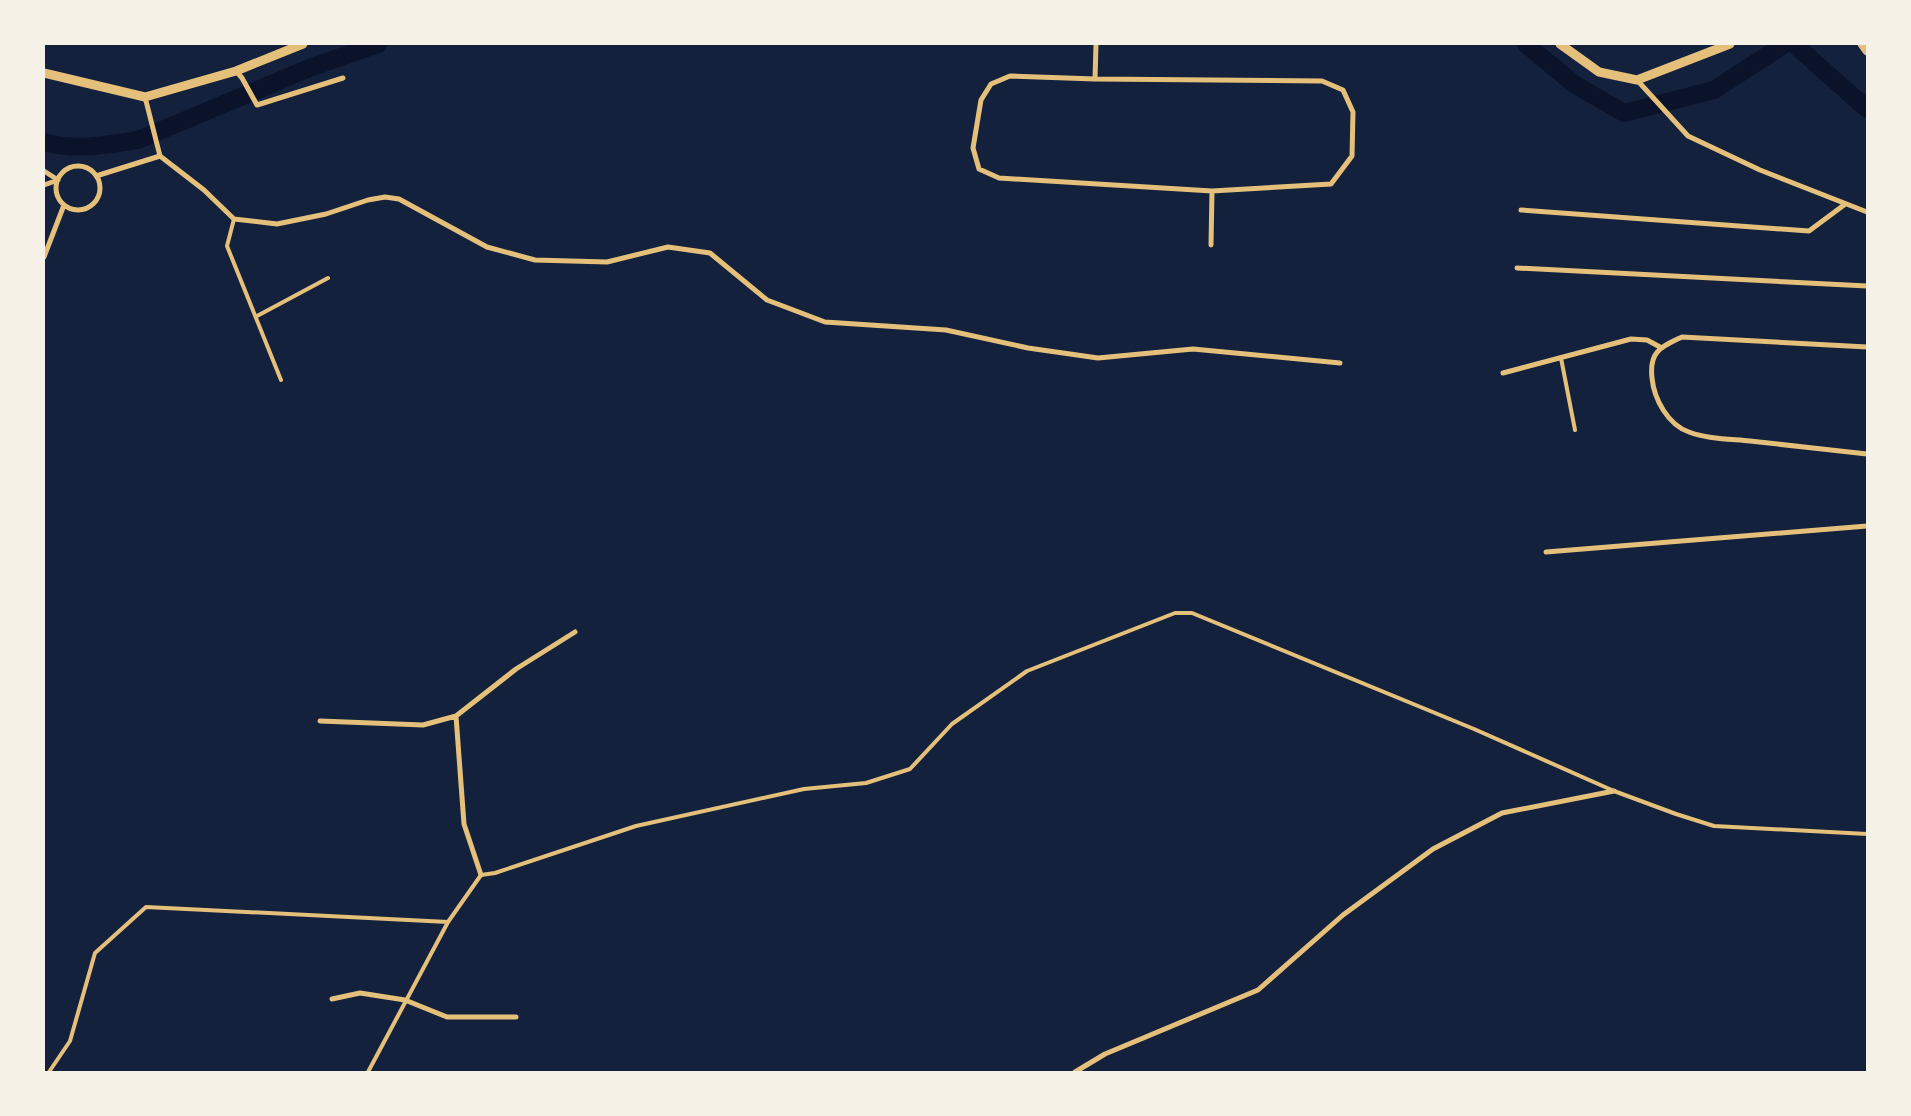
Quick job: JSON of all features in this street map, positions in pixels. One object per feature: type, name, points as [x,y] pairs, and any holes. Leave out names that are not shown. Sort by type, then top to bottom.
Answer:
[{"type":"street","points":[[44,73],[145,97],[239,74],[304,44]]},
{"type":"street","points":[[1095,79],[1096,44]]},
{"type":"street","points":[[1560,44],[1599,72],[1637,80],[1730,44]]},
{"type":"street","points":[[1862,44],[1867,51]]},
{"type":"street","points":[[239,74],[257,105],[343,78]]},
{"type":"street","points":[[1010,76],[1095,79],[1322,81],[1343,90],[1352,112],[1352,156],[1331,184],[1212,191],[999,178],[979,170],[973,148],[981,100],[991,84],[1010,76]]},
{"type":"street","points":[[1637,80],[1688,136],[1760,170],[1867,212]]},
{"type":"street","points":[[145,97],[160,156],[204,190],[234,219],[277,224],[326,214],[368,200],[385,197],[399,199],[486,247],[535,260],[607,262],[668,246],[710,253],[767,300],[825,322],[946,330],[1028,348],[1098,358],[1193,349],[1340,363]]},
{"type":"street","points":[[96,176],[160,156]]},
{"type":"street","points":[[75,166],[90,170],[96,176],[100,190],[94,204],[79,210],[64,205],[57,193],[58,180],[62,173],[75,166]]},
{"type":"street","points":[[44,172],[58,180]]},
{"type":"street","points":[[44,185],[58,180]]},
{"type":"street","points":[[1211,245],[1212,191]]},
{"type":"street","points":[[1521,210],[1809,231],[1844,204]]},
{"type":"street","points":[[44,257],[64,205]]},
{"type":"street","points":[[1517,268],[1867,286]]},
{"type":"street","points":[[1867,347],[1682,337],[1660,347],[1652,361],[1652,378],[1658,400],[1669,418],[1688,432],[1716,437],[1867,454]]},
{"type":"street","points":[[1503,373],[1631,339],[1647,340],[1660,347]]},
{"type":"street","points":[[1546,552],[1867,526]]},
{"type":"street","points":[[320,720],[423,724],[456,716],[516,670],[575,632]]},
{"type":"street","points":[[456,716],[464,824],[481,875]]},
{"type":"street","points":[[1075,1072],[1105,1054],[1258,990],[1343,914],[1433,849],[1494,817],[1502,813],[1614,791]]},
{"type":"street","points":[[332,999],[360,993],[405,1000],[447,1017],[516,1017]]},
{"type":"lane","points":[[234,219],[227,246],[281,380]]},
{"type":"lane","points":[[256,316],[328,278]]},
{"type":"lane","points":[[1561,358],[1575,430]]},
{"type":"lane","points":[[368,1072],[448,922],[481,875],[495,873],[636,826],[804,788],[866,783],[910,769],[952,724],[1027,671],[1175,613],[1192,613],[1474,729],[1614,791],[1714,826],[1867,834]]},
{"type":"lane","points":[[49,1072],[70,1041],[95,953],[146,906],[448,922]]},
{"type":"waterway","points":[[44,142],[79,147],[138,140],[312,67],[378,44]]},
{"type":"waterway","points":[[1526,44],[1574,84],[1624,113],[1714,90],[1785,44]]},
{"type":"waterway","points":[[1794,44],[1867,109]]}]
